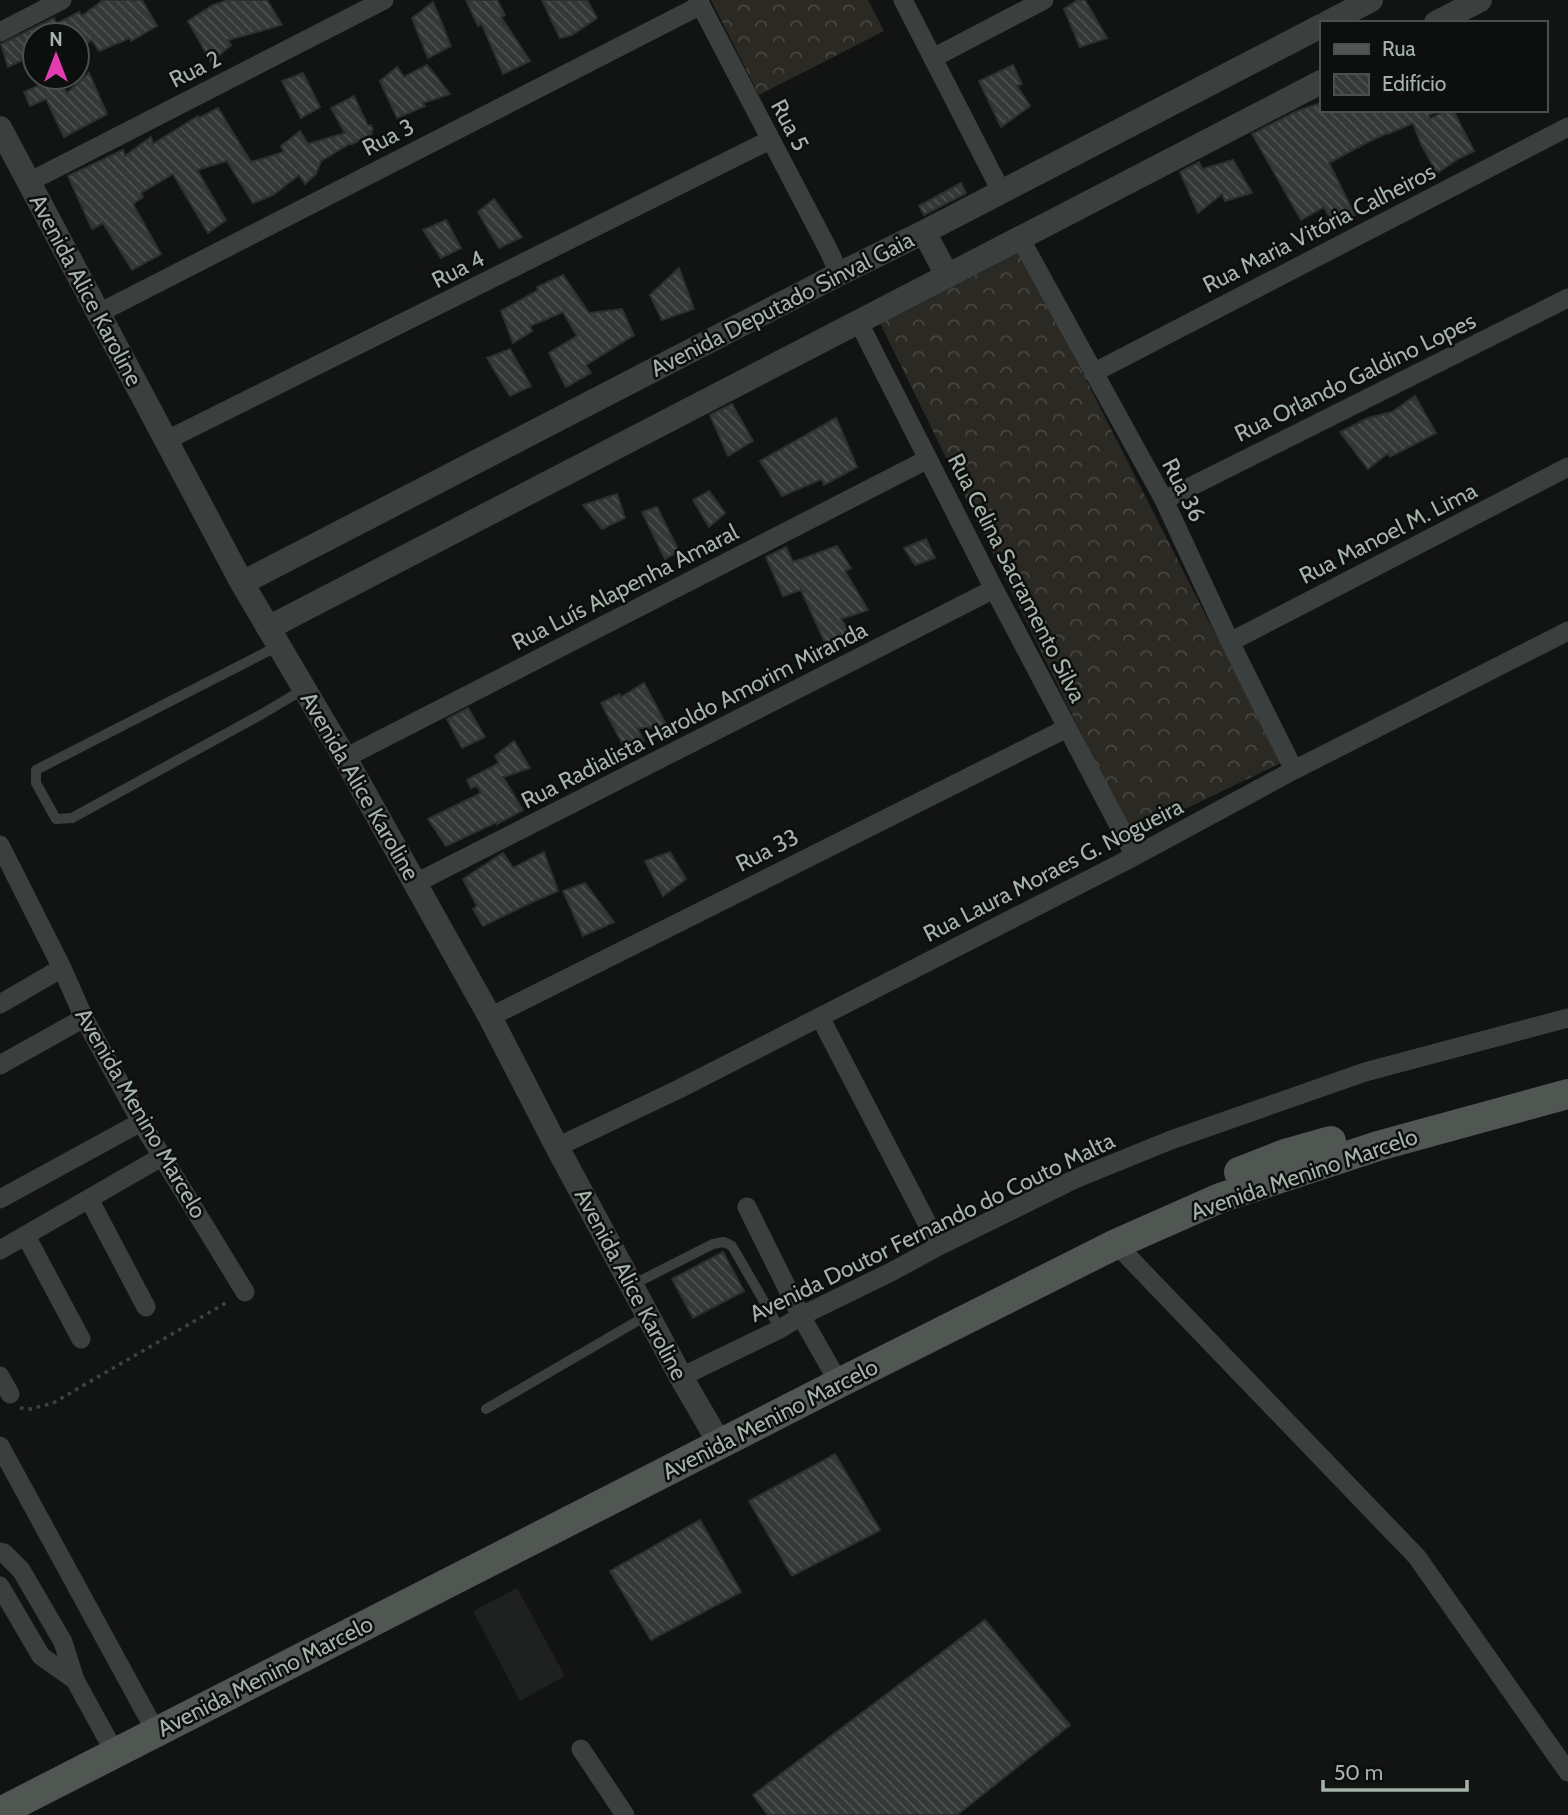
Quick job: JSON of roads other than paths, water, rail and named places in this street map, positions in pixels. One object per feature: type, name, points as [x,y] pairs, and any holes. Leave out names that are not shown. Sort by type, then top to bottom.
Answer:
[{"type":"main road","name":"Avenida Menino Marcelo","points":[[0,1812],[111,1745],[835,1376],[1177,1197],[1285,1154],[1568,1078]]},
{"type":"main road","name":"Avenida Menino Marcelo","points":[[835,1376],[1220,1198],[1378,1146],[1568,1094]]},
{"type":"main road","name":"Avenida Menino Marcelo","points":[[0,1792],[111,1745]]},
{"type":"street","points":[[0,32],[62,0]]},
{"type":"street","name":"Rua 2","points":[[29,182],[384,0]]},
{"type":"street","points":[[903,0],[1001,191]]},
{"type":"street","points":[[933,58],[1044,0]]},
{"type":"street","points":[[1331,21],[1371,0]]},
{"type":"street","points":[[1440,21],[1480,0]]},
{"type":"street","name":"Rua 5","points":[[699,3],[839,274]]},
{"type":"street","name":"Rua 3","points":[[99,313],[699,3]]},
{"type":"street","name":"Avenida Deputado Sinval Gaia","points":[[242,583],[1320,27]]},
{"type":"street","points":[[273,637],[858,321],[1320,83]]},
{"type":"street","name":"Rua Maria Vitória Calheiros","points":[[1093,373],[1568,127]]},
{"type":"street","name":"Avenida Alice Karoline","points":[[0,128],[242,583],[416,883],[681,1377],[716,1437]]},
{"type":"street","name":"Rua 4","points":[[167,440],[770,140]]},
{"type":"street","points":[[924,232],[947,275]]},
{"type":"street","name":"Rua 36","points":[[1020,238],[1164,499],[1230,642],[1294,770]]},
{"type":"street","name":"Rua Orlando Galdino Lopes","points":[[1164,499],[1568,298]]},
{"type":"street","name":"Rua Celina Sacramento Silva","points":[[858,321],[994,589],[1135,856]]},
{"type":"street","name":"Rua Luís Alapenha Amaral","points":[[345,758],[928,459]]},
{"type":"street","name":"Rua Manoel M. Lima","points":[[1230,642],[1568,467]]},
{"type":"street","name":"Rua Radialista Haroldo Amorim Miranda","points":[[416,883],[994,589]]},
{"type":"street","name":"Rua Laura Moraes G. Nogueira","points":[[557,1147],[679,1089],[1568,631]]},
{"type":"street","name":"Rua 33","points":[[490,1017],[1067,728]]},
{"type":"street","name":"Avenida Menino Marcelo","points":[[0,845],[84,1018],[141,1122],[245,1292]]},
{"type":"street","points":[[0,1004],[62,968]]},
{"type":"street","points":[[820,1017],[939,1246]]},
{"type":"street","points":[[0,1065],[84,1018]]},
{"type":"street","name":"Avenida Doutor Fernando do Couto Malta","points":[[681,1377],[1075,1179],[1171,1140],[1365,1072],[1568,1018]]},
{"type":"street","points":[[0,1199],[141,1122]]},
{"type":"street","points":[[0,1250],[163,1156]]},
{"type":"street","points":[[89,1199],[146,1307]]},
{"type":"street","points":[[747,1208],[801,1316],[835,1376]]},
{"type":"street","points":[[26,1236],[81,1339]]},
{"type":"street","points":[[1116,1244],[1417,1557],[1568,1772]]},
{"type":"street","points":[[0,1376],[10,1394]]},
{"type":"street","points":[[0,1446],[152,1724]]},
{"type":"street","points":[[0,1552],[21,1570],[63,1642],[75,1680],[111,1745]]},
{"type":"street","points":[[0,1586],[41,1656],[75,1680]]},
{"type":"street","points":[[581,1749],[625,1815]]},
{"type":"lane","points":[[273,637],[36,770],[36,783],[56,819],[72,818],[304,689]]},
{"type":"lane","points":[[632,1285],[713,1244],[724,1242],[732,1246],[780,1329]]},
{"type":"lane","points":[[486,1409],[648,1315]]}]
